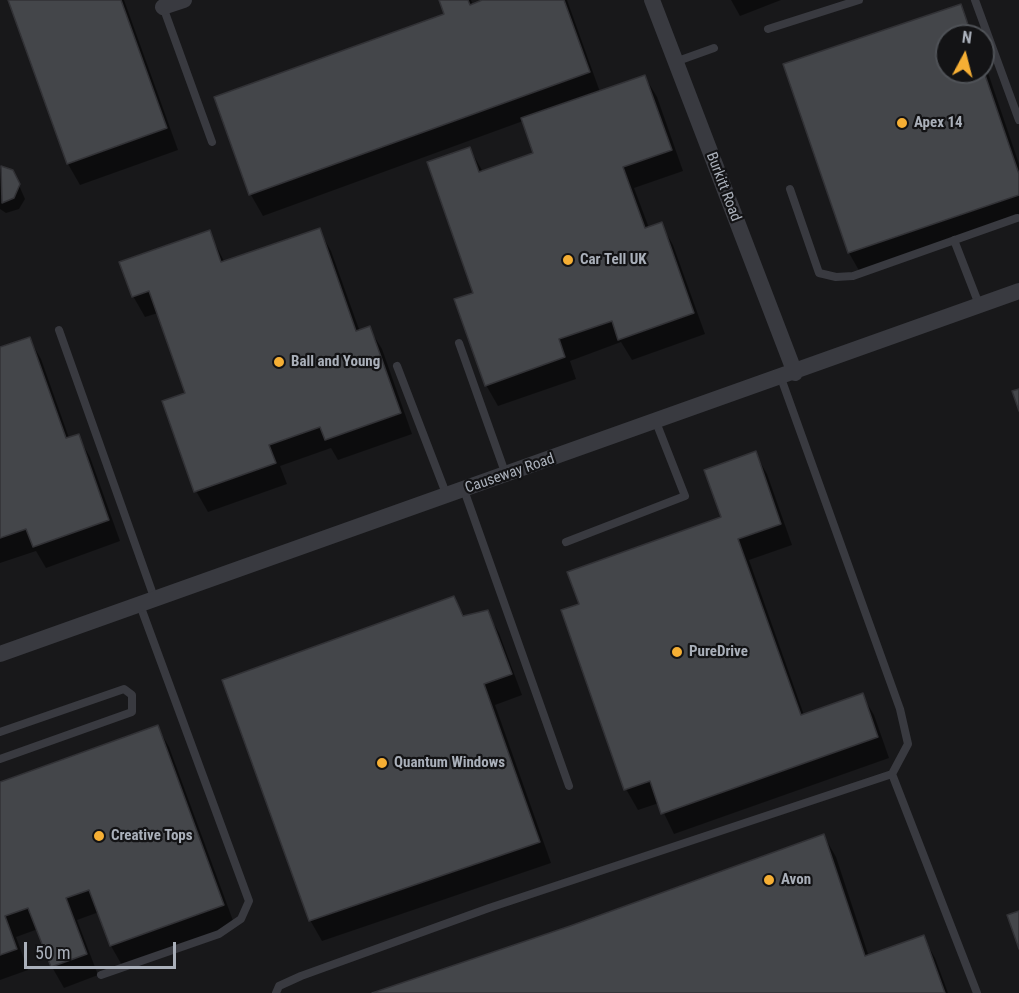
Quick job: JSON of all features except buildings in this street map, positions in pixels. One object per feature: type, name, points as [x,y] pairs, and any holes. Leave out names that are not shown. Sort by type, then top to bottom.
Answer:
[{"type":"street","points":[[162,4],[184,0]]},
{"type":"street","name":"Burkitt Road","points":[[652,0],[788,375]]},
{"type":"street","name":"Causeway Road","points":[[0,654],[506,476],[980,307],[1019,291]]},
{"type":"lane","points":[[768,29],[859,0]]},
{"type":"lane","points":[[975,0],[1019,120]]},
{"type":"lane","points":[[162,4],[212,142]]},
{"type":"lane","points":[[675,62],[714,48]]},
{"type":"lane","points":[[790,189],[819,273],[836,277],[853,276],[1017,218]]},
{"type":"lane","points":[[954,240],[980,307]]},
{"type":"lane","points":[[59,330],[147,602],[249,902],[241,919],[219,934],[100,975]]},
{"type":"lane","points":[[459,343],[506,476]]},
{"type":"lane","points":[[397,366],[447,496]]},
{"type":"lane","points":[[276,993],[279,986],[301,976],[489,908],[892,774],[908,744],[900,710],[788,375]]},
{"type":"lane","points":[[566,542],[686,496],[656,422]]},
{"type":"lane","points":[[464,490],[569,786]]},
{"type":"lane","points":[[0,732],[124,689],[132,695],[132,712],[0,759]]},
{"type":"lane","points":[[892,774],[977,993]]},
{"type":"place","name":"Apex 14","points":[[902,123]]},
{"type":"place","name":"Car Tell UK","points":[[568,260]]},
{"type":"place","name":"Ball and Young","points":[[279,362]]},
{"type":"place","name":"PureDrive","points":[[677,652]]},
{"type":"place","name":"Quantum Windows","points":[[382,763]]},
{"type":"place","name":"Creative Tops","points":[[99,836]]},
{"type":"place","name":"Avon","points":[[769,880]]}]
